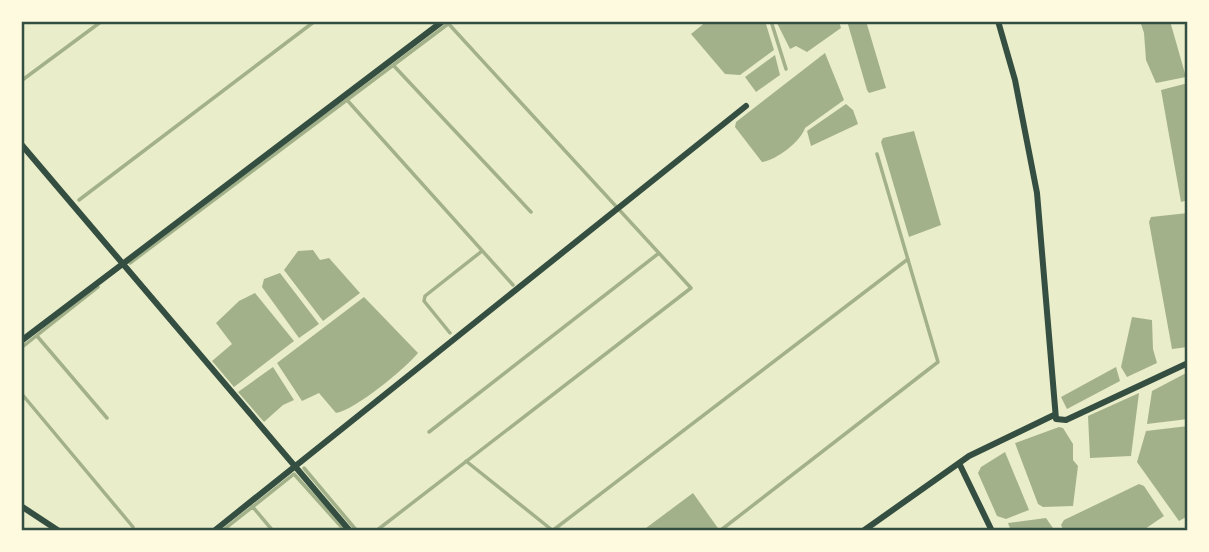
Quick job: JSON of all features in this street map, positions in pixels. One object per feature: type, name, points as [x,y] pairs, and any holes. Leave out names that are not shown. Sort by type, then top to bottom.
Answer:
[{"type":"street","points":[[21,341],[443,21]]},
{"type":"street","points":[[998,21],[1015,80],[1037,193],[1056,419],[1066,420],[1188,363]]},
{"type":"street","points":[[214,531],[746,106]]},
{"type":"street","points":[[21,144],[350,531]]},
{"type":"street","points":[[863,531],[959,463],[1054,415]]},
{"type":"street","points":[[959,463],[992,531]]},
{"type":"street","points":[[21,506],[59,531]]},
{"type":"shaded area","points":[[707,21],[765,21],[774,50],[740,75],[725,74],[691,34]]},
{"type":"shaded area","points":[[776,21],[839,21],[841,28],[807,52],[796,46],[790,49]]},
{"type":"shaded area","points":[[847,21],[866,21],[886,88],[869,93],[867,90]]},
{"type":"shaded area","points":[[1140,21],[1170,21],[1186,77],[1156,83],[1146,60],[1144,33]]},
{"type":"shaded area","points":[[825,53],[844,100],[805,128],[799,139],[788,149],[762,162],[735,127],[736,122]]},
{"type":"shaded area","points":[[775,55],[780,75],[756,92],[745,77]]},
{"type":"shaded area","points":[[1188,83],[1188,200],[1181,202],[1161,90]]},
{"type":"shaded area","points":[[846,104],[853,110],[858,124],[811,146],[807,131]]},
{"type":"shaded area","points":[[914,131],[941,225],[909,237],[881,142],[883,138]]},
{"type":"shaded area","points":[[1188,213],[1188,347],[1172,349],[1149,222],[1151,217]]},
{"type":"shaded area","points":[[313,250],[320,260],[329,258],[360,293],[323,321],[284,270],[298,251]]},
{"type":"shaded area","points":[[280,273],[319,324],[299,338],[262,287],[264,279]]},
{"type":"shaded area","points":[[255,293],[294,341],[234,387],[212,361],[232,344],[216,323],[239,301]]},
{"type":"shaded area","points":[[364,297],[418,353],[380,388],[344,410],[336,413],[319,393],[302,401],[277,363]]},
{"type":"shaded area","points":[[1132,317],[1152,320],[1153,349],[1157,363],[1127,377],[1121,367]]},
{"type":"shaded area","points":[[273,367],[294,400],[283,405],[264,422],[238,392]]},
{"type":"shaded area","points":[[1116,367],[1120,381],[1067,409],[1061,397]]},
{"type":"shaded area","points":[[1188,372],[1188,419],[1147,424],[1152,391]]},
{"type":"shaded area","points":[[1139,393],[1131,456],[1090,458],[1088,416]]},
{"type":"shaded area","points":[[1188,426],[1188,516],[1179,521],[1137,462],[1146,431]]},
{"type":"shaded area","points":[[1059,427],[1063,428],[1073,444],[1073,460],[1078,466],[1073,506],[1043,507],[1038,504],[1015,443]]},
{"type":"shaded area","points":[[1005,452],[1029,510],[1006,519],[997,516],[978,473],[981,467]]},
{"type":"shaded area","points":[[1139,484],[1144,486],[1164,516],[1142,531],[1064,531],[1061,525],[1064,520]]},
{"type":"shaded area","points":[[693,493],[720,531],[642,531]]},
{"type":"shaded area","points":[[1046,518],[1055,531],[1011,531],[1008,523]]},
{"type":"waterway","points":[[21,81],[102,21]]},
{"type":"waterway","points":[[79,200],[315,21]]},
{"type":"waterway","points":[[376,531],[691,288],[446,21]]},
{"type":"waterway","points":[[130,263],[452,21]]},
{"type":"waterway","points":[[771,21],[786,69]]},
{"type":"waterway","points":[[394,66],[531,212]]},
{"type":"waterway","points":[[347,100],[513,285]]},
{"type":"waterway","points":[[721,530],[938,362],[877,154]]},
{"type":"waterway","points":[[450,333],[424,301],[425,296],[482,251]]},
{"type":"waterway","points":[[429,432],[659,253]]},
{"type":"waterway","points":[[552,531],[908,259]]},
{"type":"waterway","points":[[21,348],[98,287]]},
{"type":"waterway","points":[[37,336],[107,418]]},
{"type":"waterway","points":[[21,393],[133,527]]},
{"type":"waterway","points":[[466,461],[552,530]]},
{"type":"waterway","points":[[304,468],[357,531]]},
{"type":"waterway","points":[[222,531],[294,474],[345,531]]},
{"type":"waterway","points":[[252,506],[273,531]]}]
